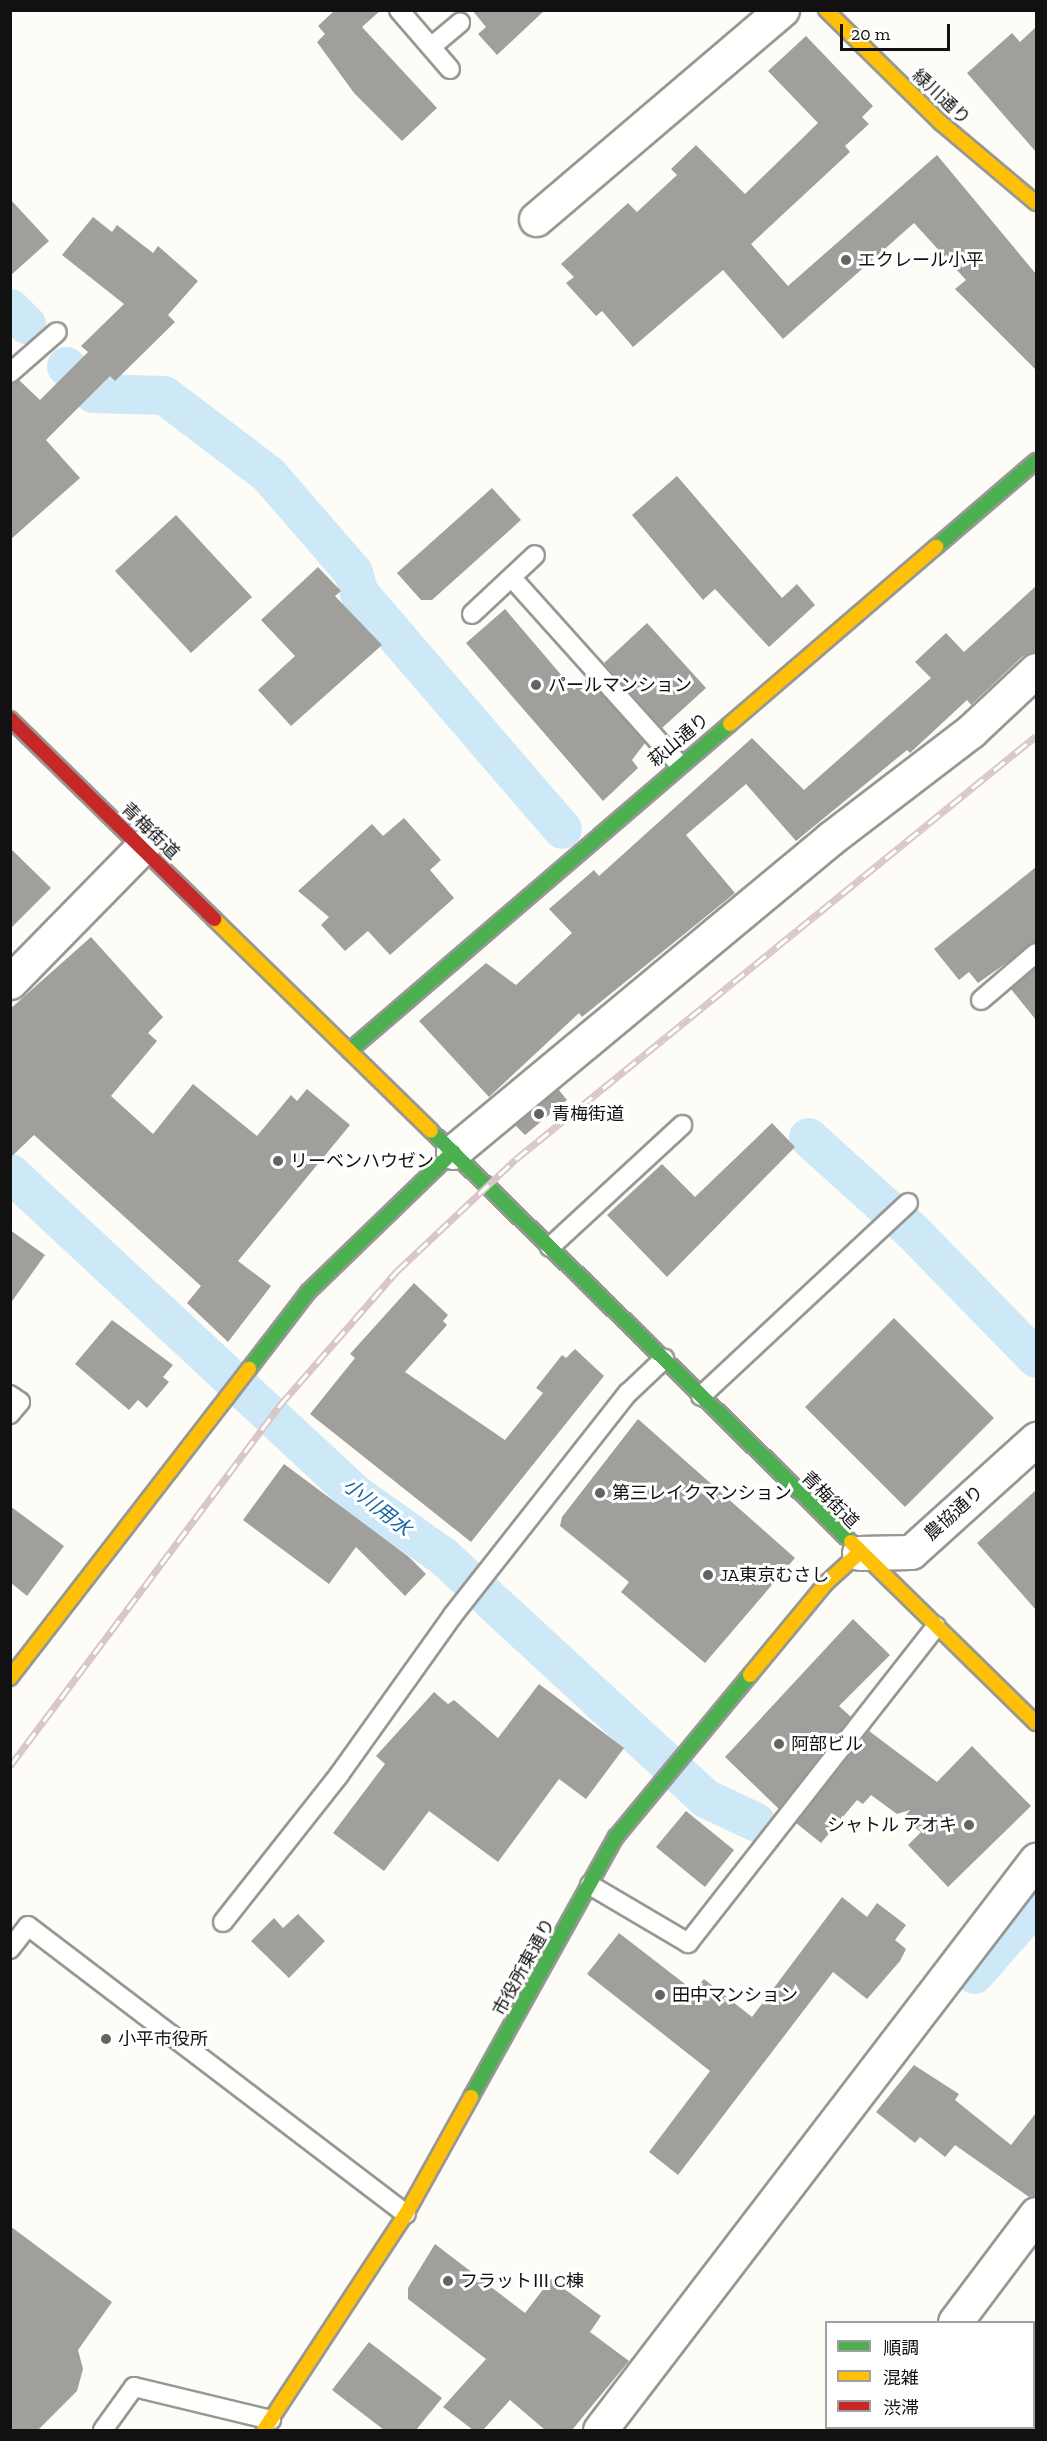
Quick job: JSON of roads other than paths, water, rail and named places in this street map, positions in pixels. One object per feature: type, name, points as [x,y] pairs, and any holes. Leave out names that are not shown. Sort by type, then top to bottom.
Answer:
[{"type":"street","points":[[536,219],[782,10]]},
{"type":"street","name":"緑川通り","points":[[826,10],[941,123],[1036,203]]},
{"type":"street","name":"萩山通り","points":[[350,1051],[679,764],[1036,461]]},
{"type":"street","points":[[10,1678],[247,1366],[334,1264],[453,1152],[831,838],[971,731],[1036,670]]},
{"type":"street","name":"青梅街道","points":[[10,719],[550,1246],[859,1553],[1036,1723]]},
{"type":"street","points":[[10,982],[142,847]]},
{"type":"street","name":"農協通り","points":[[859,1553],[911,1552],[1036,1439]]},
{"type":"street","name":"市役所東通り","points":[[268,2425],[406,2214],[616,1837],[660,1780],[826,1583],[859,1553]]},
{"type":"street","points":[[600,2430],[1036,1860]]},
{"type":"street","points":[[956,2321],[1036,2214]]},
{"type":"lane","points":[[399,10],[450,69]]},
{"type":"lane","points":[[431,47],[460,23]]},
{"type":"lane","points":[[10,373],[57,332]]},
{"type":"lane","points":[[472,614],[535,555]]},
{"type":"lane","points":[[512,579],[679,764]]},
{"type":"lane","points":[[981,1000],[1036,953]]},
{"type":"lane","points":[[550,1246],[682,1125]]},
{"type":"lane","points":[[701,1396],[878,1228],[908,1203]]},
{"type":"lane","points":[[224,1922],[339,1775],[453,1615],[628,1393],[664,1359]]},
{"type":"lane","points":[[10,1395],[20,1402],[10,1414]]},
{"type":"lane","points":[[590,1885],[688,1943],[936,1628]]},
{"type":"lane","points":[[10,1949],[28,1926],[406,2214]]},
{"type":"lane","points":[[103,2430],[134,2387],[268,2425]]},
{"type":"waterway","points":[[10,308],[26,324]]},
{"type":"waterway","points":[[66,366],[93,393],[164,395],[268,474],[353,572],[359,593],[562,829]]},
{"type":"waterway","points":[[808,1137],[912,1231],[1036,1358]]},
{"type":"waterway","name":"小川用水","points":[[10,1173],[358,1496],[444,1557],[705,1798],[756,1822]]},
{"type":"waterway","name":"小川用水","points":[[974,1974],[1036,1903]]},
{"type":"railway","points":[[10,1766],[280,1405],[397,1271],[516,1159],[1036,736]]},
{"type":"place","name":"エクレール小平","points":[[846,260]]},
{"type":"place","name":"パールマンション","points":[[536,685]]},
{"type":"place","name":"青梅街道","points":[[539,1114]]},
{"type":"place","name":"リーベンハウゼン","points":[[278,1161]]},
{"type":"place","name":"第三レイクマンション","points":[[600,1493]]},
{"type":"place","name":"JA東京むさし","points":[[708,1575]]},
{"type":"place","name":"阿部ビル","points":[[779,1744]]},
{"type":"place","name":"シャトル アオキ","points":[[969,1825]]},
{"type":"place","name":"田中マンション","points":[[660,1995]]},
{"type":"place","name":"小平市役所","points":[[106,2039]]},
{"type":"place","name":"フラットⅢ C棟","points":[[448,2281]]}]
